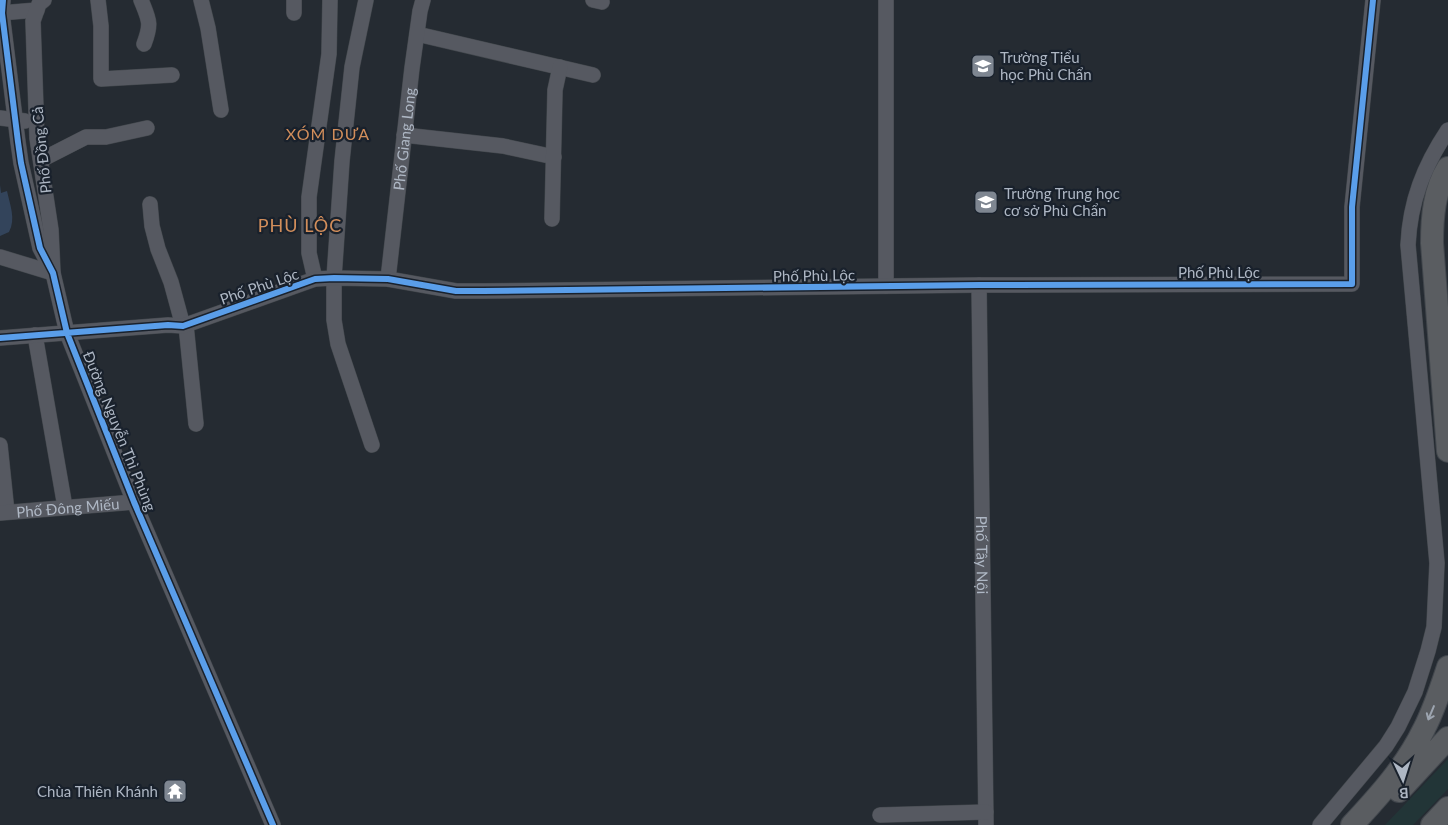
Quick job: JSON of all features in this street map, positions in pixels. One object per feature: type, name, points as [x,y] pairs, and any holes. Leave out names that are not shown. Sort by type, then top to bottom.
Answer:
[{"type":"highway","points":[[1448,168],[1439,188],[1433,214],[1432,244],[1448,451]]},
{"type":"highway","points":[[1448,211],[1446,281],[1448,317]]},
{"type":"highway","points":[[1352,825],[1382,792],[1405,762],[1426,727],[1448,668]]},
{"type":"highway","points":[[1366,825],[1448,738]]},
{"type":"highway","points":[[1432,825],[1448,808]]},
{"type":"street","points":[[98,0],[100,79],[172,75]]},
{"type":"street","points":[[141,0],[150,22],[144,44]]},
{"type":"street","points":[[201,0],[208,28],[222,110]]},
{"type":"street","points":[[315,279],[308,253],[309,197],[329,54],[330,0]]},
{"type":"street","points":[[366,0],[352,67],[342,161],[334,278],[334,320],[338,344],[372,445]]},
{"type":"street","name":"Phố Giang Long","points":[[388,279],[417,34],[420,11],[424,0]]},
{"type":"street","points":[[886,0],[886,286]]},
{"type":"street","name":"Phố Phù Lộc","points":[[0,338],[184,325],[315,279],[334,278],[388,279],[456,291],[979,285],[1352,284],[1352,207],[1373,0]]},
{"type":"street","points":[[2,9],[41,5]]},
{"type":"street","name":"Phố Đồng Cả","points":[[41,5],[33,21],[36,138],[51,230],[53,273]]},
{"type":"street","name":"Đường Nguyễn Thì Phùng","points":[[2,9],[7,119],[21,163],[40,248],[53,273],[67,333],[134,502],[273,825]]},
{"type":"street","points":[[417,34],[593,75]]},
{"type":"street","points":[[552,219],[555,90],[560,68]]},
{"type":"street","points":[[7,119],[36,121]]},
{"type":"street","points":[[41,160],[86,137],[106,137],[147,128]]},
{"type":"street","points":[[1320,825],[1386,746],[1398,727],[1415,692],[1434,627],[1437,563],[1408,245],[1409,225],[1413,207],[1429,161],[1448,130]]},
{"type":"street","points":[[404,135],[503,146],[554,157]]},
{"type":"street","points":[[150,204],[152,226],[158,249],[171,282],[184,325],[196,424]]},
{"type":"street","points":[[0,257],[53,273]]},
{"type":"street","name":"Phố Tây Nội","points":[[979,285],[986,818]]},
{"type":"street","points":[[35,335],[65,507]]},
{"type":"street","points":[[0,445],[4,513]]},
{"type":"street","name":"Phố Đông Miếu","points":[[4,513],[134,502]]},
{"type":"street","points":[[880,815],[986,818]]},
{"type":"shaded area","points":[[1448,759],[1448,789],[1413,825],[1385,825]]},
{"type":"water","points":[[0,185],[1,193],[7,191],[12,222],[9,232],[0,236]]},
{"type":"cycle path","points":[[3,0],[2,13],[21,163],[40,248],[53,273],[67,333],[134,502],[273,825]]},
{"type":"cycle path","points":[[0,338],[168,325],[183,326],[315,279],[334,278],[388,279],[456,291],[979,285],[1352,284],[1352,207],[1373,0]]},
{"type":"place","name":"Trường Tiểu học Phù Chẩn","points":[[983,66]]},
{"type":"place","name":"Trường Trung học cơ sở Phù Chẩn","points":[[986,202]]},
{"type":"place","name":"Chùa Thiên Khánh","points":[[175,791]]},
{"type":"district","name":"XÓM DƯA","points":[[328,133]]},
{"type":"district","name":"PHÙ LỘC","points":[[300,225]]}]
